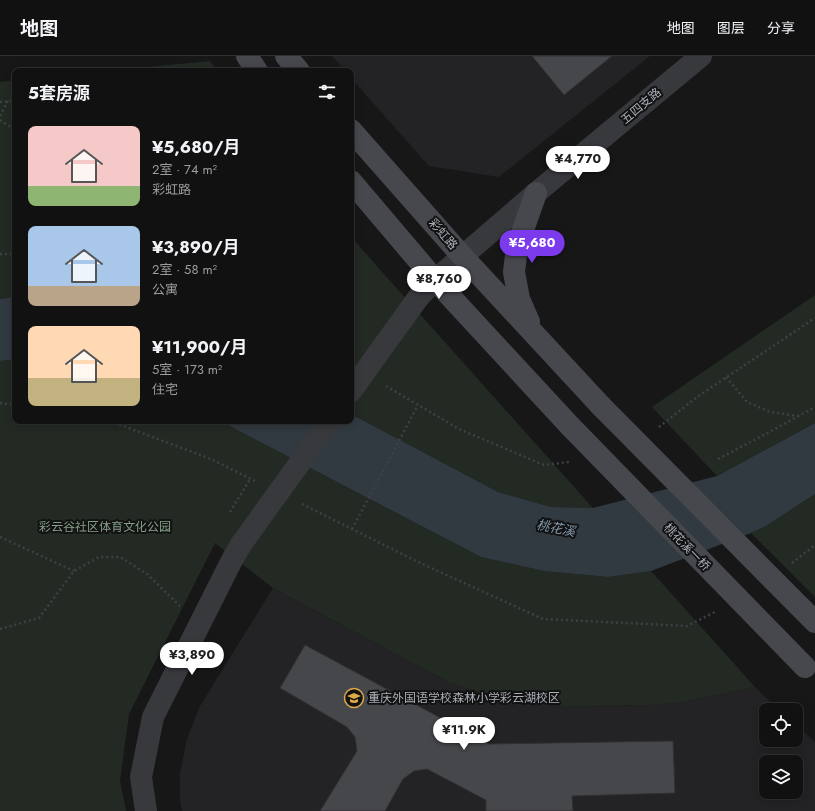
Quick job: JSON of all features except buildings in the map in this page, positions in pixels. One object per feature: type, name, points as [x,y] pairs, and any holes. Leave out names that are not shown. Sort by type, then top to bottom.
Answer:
[{"type":"main road","points":[[247,56],[255,68]]},
{"type":"main road","points":[[286,56],[296,68]]},
{"type":"main road","name":"彩虹路","points":[[354,133],[463,256],[601,406],[815,622]]},
{"type":"main road","points":[[354,185],[435,280]]},
{"type":"main road","points":[[536,193],[517,247],[514,272],[519,299],[536,336]]},
{"type":"main road","name":"桃花溪一桥","points":[[435,280],[570,426],[810,672]]},
{"type":"street","name":"五四支路","points":[[354,387],[418,298],[435,280],[536,193],[701,56]]},
{"type":"street","points":[[146,811],[141,777],[152,718],[233,558],[242,543],[328,424]]},
{"type":"path","points":[[0,116],[8,101]]},
{"type":"path","points":[[0,102],[12,101]]},
{"type":"path","points":[[0,120],[12,128]]},
{"type":"path","points":[[0,254],[12,254]]},
{"type":"path","points":[[655,430],[697,397],[815,318]]},
{"type":"path","points":[[726,377],[748,402],[770,412],[798,416]]},
{"type":"path","points":[[385,385],[460,429],[544,465],[573,461]]},
{"type":"path","points":[[0,403],[12,405]]},
{"type":"path","points":[[352,529],[418,405]]},
{"type":"path","points":[[718,459],[815,407]]},
{"type":"path","points":[[118,424],[211,459],[257,482]]},
{"type":"path","points":[[298,502],[416,561],[543,619],[687,626],[720,609]]},
{"type":"path","points":[[0,537],[74,571]]},
{"type":"path","points":[[790,564],[815,545]]},
{"type":"path","points":[[0,629],[39,618],[74,571],[99,557],[120,557],[147,574],[199,625]]},
{"type":"shaded area","points":[[332,56],[650,56],[499,177],[429,166],[354,81],[354,68],[342,68]]},
{"type":"shaded area","name":"重庆外国语学校森林小学彩云湖校区","points":[[273,588],[450,683],[480,692],[537,705],[653,705],[678,703],[755,687],[772,703],[759,703],[759,747],[803,747],[803,731],[815,742],[815,811],[182,811],[180,801],[180,773],[187,739],[200,706]]},
{"type":"green space","points":[[210,61],[216,68],[137,68]]},
{"type":"green space","points":[[12,80],[12,297],[0,299],[0,82]]},
{"type":"green space","points":[[354,240],[593,508],[551,507],[498,492],[354,416]]},
{"type":"green space","points":[[815,295],[815,423],[717,476],[652,407]]},
{"type":"green space","name":"彩云谷社区体育文化公园","points":[[0,361],[12,361],[12,424],[226,424],[481,557],[544,571],[608,577],[651,571],[755,687],[678,703],[653,705],[537,705],[480,692],[450,683],[273,588],[215,543],[129,714],[120,781],[126,811],[0,811]]},
{"type":"green space","points":[[815,494],[815,597],[751,533],[766,526]]},
{"type":"water","points":[[12,297],[12,361],[0,361],[0,299]]},
{"type":"water","name":"桃花溪","points":[[354,416],[498,492],[551,507],[593,508],[717,476],[815,423],[815,494],[766,526],[751,533],[651,571],[608,577],[544,571],[481,557],[226,424],[354,424]]},
{"type":"place","name":"重庆外国语学校森林小学彩云湖校区","points":[[354,698]]}]
